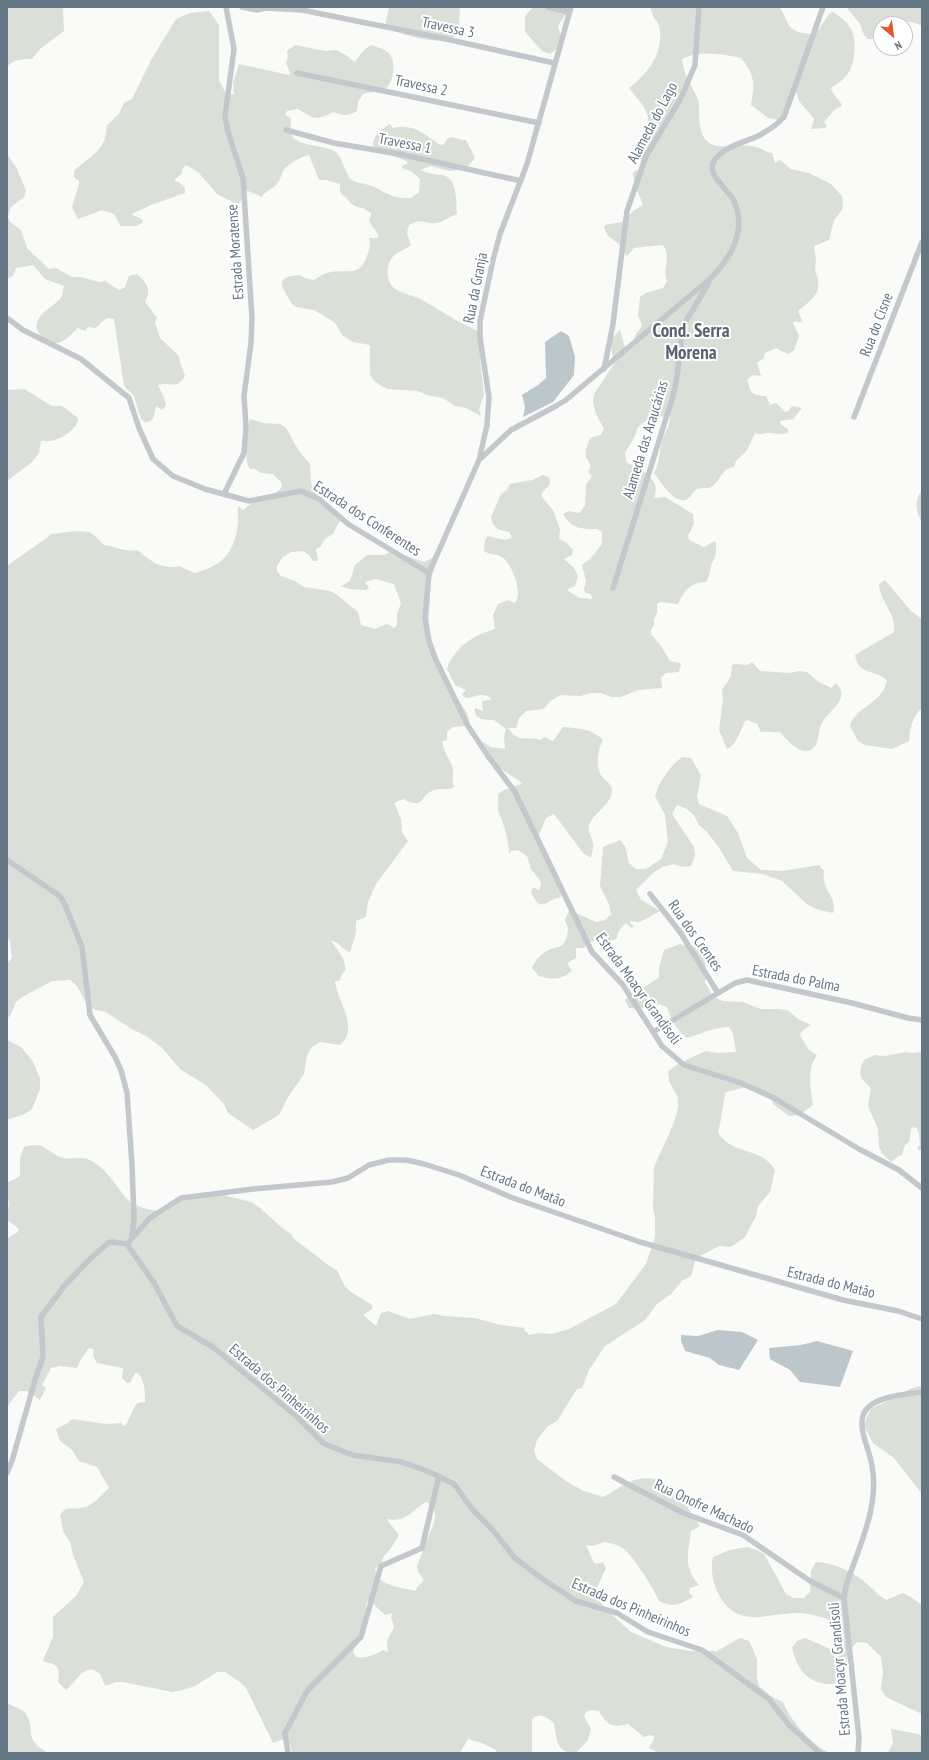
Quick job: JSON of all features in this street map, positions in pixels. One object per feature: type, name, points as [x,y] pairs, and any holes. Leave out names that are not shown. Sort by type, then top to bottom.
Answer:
[{"type":"street","name":"Estrada Moratense","points":[[224,494],[244,452],[246,427],[244,396],[251,343],[252,318],[243,178],[228,132],[225,116],[234,48],[226,7]]},
{"type":"street","name":"Travessa 3","points":[[242,7],[256,10],[266,8],[302,10],[446,39],[554,63]]},
{"type":"street","points":[[548,7],[570,9]]},
{"type":"street","name":"Alameda do Lago","points":[[604,369],[613,324],[627,211],[646,156],[683,93],[695,65],[699,7]]},
{"type":"street","points":[[479,460],[511,430],[556,406],[604,369],[711,278],[727,260],[733,250],[737,235],[738,218],[734,200],[714,175],[712,171],[713,164],[723,152],[759,135],[779,123],[784,117],[823,7]]},
{"type":"street","name":"Rua da Granja","points":[[429,573],[479,460],[490,411],[480,338],[480,321],[500,234],[521,181],[539,123],[554,63],[570,9]]},
{"type":"street","name":"Travessa 2","points":[[297,73],[539,123]]},
{"type":"street","name":"Travessa 1","points":[[286,130],[334,143],[404,155],[521,181]]},
{"type":"street","name":"Rua do Cisne","points":[[854,417],[922,242]]},
{"type":"street","name":"Alameda das Araucárias","points":[[613,588],[672,396],[677,377],[682,333],[685,323],[711,278]]},
{"type":"street","name":"Estrada dos Conferentes","points":[[7,318],[23,330],[82,359],[129,398],[139,428],[153,459],[173,476],[205,489],[249,501],[302,491],[319,499],[348,524],[429,573]]},
{"type":"street","name":"Estrada Moacyr Grandisoli","points":[[429,573],[426,592],[425,618],[429,642],[435,658],[468,726],[488,756],[516,792],[548,863],[592,952],[623,985],[662,1046],[684,1065],[741,1083],[774,1098],[859,1149],[899,1170],[922,1188]]},
{"type":"street","points":[[7,860],[60,896],[82,947],[90,1015],[116,1057],[127,1093],[134,1218],[132,1237]]},
{"type":"street","name":"Rua dos Crentes","points":[[650,894],[680,932],[718,993]]},
{"type":"street","name":"Estrada do Palma","points":[[653,1032],[718,993],[740,981],[747,980],[922,1020]]},
{"type":"street","name":"Estrada do Matão","points":[[126,1244],[150,1218],[180,1198],[253,1189],[332,1182],[348,1178],[369,1165],[389,1160],[406,1160],[459,1175],[513,1198],[640,1242],[843,1300],[898,1310],[922,1319]]},
{"type":"street","points":[[7,1473],[43,1358],[44,1349],[41,1321],[43,1314],[65,1285],[108,1243],[126,1244]]},
{"type":"street","name":"Estrada dos Pinheirinhos","points":[[126,1244],[154,1284],[177,1326],[213,1347],[242,1370],[296,1416],[322,1444],[352,1454],[402,1462],[439,1476],[454,1484],[472,1509],[491,1528],[515,1558],[541,1578],[576,1600],[617,1614],[648,1632],[702,1650],[769,1699],[789,1725],[820,1753]]},
{"type":"street","name":"Estrada Moacyr Grandisoli","points":[[858,1753],[859,1738],[844,1598],[846,1586],[872,1507],[874,1484],[872,1465],[862,1421],[864,1412],[871,1405],[883,1399],[922,1392]]},
{"type":"street","points":[[288,1753],[285,1733],[307,1691],[361,1637],[381,1566],[422,1548],[439,1476]]},
{"type":"street","name":"Rua Onofre Machado","points":[[614,1477],[683,1513],[743,1535],[810,1581],[844,1598]]},
{"type":"shaded area","points":[[7,7],[63,7],[64,31],[40,49],[32,59],[15,61],[7,67]]},
{"type":"shaded area","points":[[389,7],[460,7],[458,31],[454,37],[448,40],[440,41],[409,36],[385,26]]},
{"type":"shaded area","points":[[533,7],[571,7],[558,26],[561,36],[557,49],[550,54],[542,51],[525,32],[525,16]]},
{"type":"shaded area","points":[[650,7],[779,7],[788,23],[794,30],[815,35],[829,14],[833,12],[845,21],[853,33],[855,44],[854,57],[849,72],[841,81],[831,88],[842,106],[834,110],[824,122],[827,126],[825,128],[811,129],[814,119],[799,101],[796,92],[785,118],[782,121],[768,118],[751,105],[753,80],[746,64],[741,58],[719,54],[696,54],[682,59],[686,76],[698,100],[701,130],[704,138],[709,143],[722,146],[754,146],[772,153],[775,163],[780,160],[791,169],[809,173],[831,184],[842,196],[843,203],[842,210],[834,220],[829,240],[814,246],[816,260],[815,270],[818,279],[818,289],[810,301],[798,311],[803,323],[795,321],[793,323],[799,336],[794,350],[788,354],[776,348],[765,353],[764,358],[757,363],[761,376],[753,375],[747,380],[752,392],[757,395],[766,396],[770,405],[776,403],[785,412],[789,411],[792,406],[802,408],[793,419],[780,421],[781,425],[788,429],[788,433],[755,433],[747,450],[736,461],[734,467],[725,471],[712,487],[697,489],[689,498],[684,500],[674,497],[664,487],[654,473],[662,441],[669,426],[670,414],[644,422],[638,427],[635,436],[625,453],[626,462],[644,472],[653,480],[656,491],[654,498],[665,497],[693,514],[694,524],[688,536],[689,540],[704,547],[715,541],[716,552],[706,582],[695,584],[688,588],[678,604],[661,602],[657,604],[657,613],[654,619],[651,634],[661,646],[670,661],[681,664],[679,672],[666,673],[661,678],[662,688],[638,690],[621,697],[611,697],[601,693],[590,693],[581,696],[561,695],[552,700],[543,709],[526,711],[519,718],[516,728],[508,728],[512,733],[520,738],[541,740],[544,737],[553,741],[563,727],[589,731],[599,736],[603,740],[598,753],[598,769],[603,778],[611,786],[612,792],[611,797],[594,816],[589,825],[589,832],[593,845],[591,858],[583,853],[554,814],[546,818],[539,835],[560,888],[561,897],[540,904],[534,899],[531,892],[533,887],[538,890],[540,889],[541,882],[531,869],[527,856],[518,850],[511,851],[509,854],[506,833],[498,811],[498,794],[504,790],[522,784],[499,767],[483,743],[491,747],[505,749],[504,737],[506,729],[494,720],[480,718],[476,715],[475,708],[483,711],[482,701],[490,700],[491,698],[481,695],[465,698],[462,694],[466,690],[455,685],[447,669],[454,654],[472,638],[495,629],[493,615],[498,604],[508,600],[515,603],[517,599],[518,593],[515,578],[506,560],[498,555],[484,551],[485,540],[488,536],[504,540],[512,538],[509,532],[499,530],[493,524],[491,517],[501,494],[507,490],[510,484],[532,480],[543,475],[550,478],[550,484],[541,496],[553,510],[560,529],[559,539],[567,543],[573,550],[572,555],[564,559],[574,568],[578,576],[575,586],[568,589],[568,591],[580,598],[592,599],[591,594],[586,593],[584,590],[586,581],[582,565],[590,559],[602,544],[602,532],[597,529],[577,527],[570,523],[563,514],[568,511],[580,513],[585,505],[586,485],[592,476],[588,472],[591,466],[586,455],[586,449],[590,438],[601,435],[604,429],[596,414],[593,402],[594,394],[614,364],[610,340],[620,330],[625,347],[631,345],[642,326],[638,315],[640,297],[646,293],[663,288],[667,281],[665,272],[667,256],[664,246],[634,248],[627,256],[619,244],[608,236],[604,228],[605,225],[622,222],[633,211],[643,205],[634,182],[633,173],[642,169],[639,147],[647,130],[648,117],[644,107],[629,88],[643,76],[654,60],[658,51],[660,33],[658,22]]},
{"type":"shaded area","points":[[846,7],[922,7],[922,26],[913,22],[913,16],[873,16],[873,39],[868,39],[864,35],[860,24]]},
{"type":"shaded area","points":[[209,11],[219,25],[219,80],[226,94],[234,94],[233,83],[239,64],[289,75],[290,73],[286,63],[288,57],[287,52],[296,45],[325,51],[337,50],[349,57],[354,62],[364,50],[372,45],[390,54],[394,69],[389,84],[384,90],[363,94],[358,102],[357,111],[346,115],[334,112],[319,118],[312,117],[298,109],[287,111],[285,114],[291,119],[291,131],[294,139],[329,149],[337,153],[349,177],[353,181],[365,184],[397,197],[410,198],[419,193],[420,179],[412,172],[402,168],[402,166],[408,163],[406,161],[373,148],[376,136],[383,128],[390,124],[393,128],[406,127],[418,130],[440,145],[444,144],[447,139],[452,137],[466,140],[475,158],[466,169],[450,171],[430,166],[421,170],[428,173],[442,175],[451,180],[454,185],[457,214],[437,223],[421,221],[409,225],[407,233],[411,245],[398,252],[393,257],[388,267],[388,273],[390,283],[397,290],[422,300],[480,333],[480,359],[484,394],[479,409],[481,416],[466,408],[455,406],[443,398],[417,391],[388,389],[383,387],[374,381],[370,374],[370,345],[353,342],[342,335],[336,324],[331,320],[314,310],[296,307],[292,304],[282,287],[282,282],[284,279],[290,276],[299,275],[310,280],[314,280],[326,273],[357,270],[364,263],[368,254],[370,245],[369,238],[377,238],[379,236],[369,221],[371,213],[350,203],[340,192],[340,184],[326,180],[319,180],[309,155],[291,163],[285,168],[276,185],[262,197],[245,191],[239,205],[217,194],[198,172],[186,165],[181,174],[174,180],[184,187],[185,193],[151,205],[132,214],[143,220],[142,223],[136,226],[121,226],[114,214],[102,210],[78,219],[72,207],[79,184],[79,181],[74,177],[74,171],[102,145],[105,139],[107,125],[119,114],[124,103],[132,99],[151,60],[176,19],[190,13]]},
{"type":"shaded area","points":[[7,154],[17,169],[26,191],[24,197],[11,207],[8,217],[10,222],[21,230],[27,248],[49,269],[56,268],[72,277],[80,277],[99,282],[105,281],[119,290],[125,287],[129,276],[137,274],[146,284],[148,294],[145,302],[157,318],[155,322],[160,338],[179,356],[185,376],[182,381],[173,385],[158,385],[166,406],[162,410],[156,406],[153,419],[146,423],[141,419],[134,396],[124,386],[114,319],[108,318],[96,328],[88,327],[85,331],[78,328],[61,342],[50,342],[40,335],[37,323],[41,315],[60,299],[64,286],[45,279],[33,265],[16,268],[13,276],[7,279]]},
{"type":"shaded area","points":[[561,331],[569,336],[575,357],[574,375],[553,402],[523,417],[525,407],[522,395],[546,378],[545,342]]},
{"type":"shaded area","points":[[24,389],[52,406],[62,406],[78,418],[75,426],[64,436],[54,440],[41,441],[39,453],[32,462],[7,481],[7,390]]},
{"type":"shaded area","points":[[250,419],[263,423],[280,424],[286,428],[299,451],[310,464],[311,483],[313,489],[324,503],[343,519],[339,522],[333,534],[325,539],[321,546],[316,549],[318,558],[317,561],[313,561],[309,555],[303,551],[291,552],[282,558],[277,566],[277,571],[281,576],[295,581],[304,587],[330,591],[336,594],[358,612],[361,625],[375,629],[387,624],[394,628],[397,625],[397,614],[401,603],[394,584],[375,579],[365,582],[369,588],[366,590],[349,589],[341,586],[350,581],[355,565],[367,555],[384,555],[392,551],[424,562],[432,558],[442,543],[431,579],[428,627],[441,675],[466,711],[469,720],[467,726],[453,727],[447,732],[447,740],[442,741],[453,768],[454,787],[432,791],[428,793],[419,803],[410,802],[403,799],[394,803],[401,819],[402,832],[408,841],[376,884],[368,902],[366,917],[356,921],[356,933],[350,952],[336,942],[331,941],[343,958],[346,970],[342,974],[340,980],[335,982],[348,1023],[346,1038],[340,1045],[321,1042],[312,1047],[307,1055],[304,1074],[288,1097],[279,1115],[253,1130],[228,1113],[224,1104],[206,1085],[181,1070],[162,1048],[148,1037],[130,1028],[106,1012],[96,1010],[87,1005],[77,986],[70,980],[52,981],[24,996],[16,1002],[7,1019],[7,963],[12,958],[10,941],[7,937],[7,566],[52,534],[76,531],[89,532],[104,545],[126,550],[138,550],[151,561],[162,566],[179,566],[194,573],[219,563],[229,552],[236,535],[238,525],[238,506],[243,510],[258,499],[277,492],[282,487],[281,482],[273,474],[261,473],[255,469],[250,469],[246,452]]},
{"type":"shaded area","points":[[922,490],[922,522],[916,506]]},
{"type":"shaded area","points":[[885,580],[911,611],[922,619],[922,708],[912,723],[909,741],[892,749],[865,745],[858,741],[850,726],[853,719],[881,694],[885,688],[887,680],[877,674],[863,669],[857,662],[855,655],[894,632],[893,619],[880,590],[879,584]]},
{"type":"shaded area","points":[[752,662],[760,671],[790,673],[799,671],[807,672],[817,681],[831,688],[836,683],[840,689],[840,700],[821,725],[814,748],[803,751],[796,747],[780,732],[761,732],[757,724],[747,720],[745,721],[736,740],[727,749],[719,730],[723,699],[722,690],[731,676],[732,665],[748,665]]},
{"type":"shaded area","points":[[682,757],[691,758],[701,775],[697,796],[699,804],[727,816],[738,833],[747,858],[761,870],[783,871],[819,865],[824,871],[825,886],[833,900],[833,913],[819,910],[808,905],[782,881],[763,874],[733,871],[718,846],[699,825],[694,815],[687,809],[677,805],[672,814],[694,847],[695,856],[691,866],[682,867],[673,864],[663,867],[654,872],[636,890],[641,900],[660,911],[640,922],[631,921],[630,923],[634,926],[631,928],[626,923],[619,931],[617,938],[614,940],[592,941],[583,948],[576,948],[576,958],[567,963],[572,971],[564,976],[552,979],[539,976],[532,968],[534,963],[547,951],[562,946],[567,938],[568,928],[565,920],[569,910],[596,922],[605,920],[611,914],[609,904],[600,886],[603,847],[620,840],[625,846],[629,863],[636,869],[646,869],[661,859],[668,842],[665,815],[655,796],[659,785],[673,765]]},
{"type":"shaded area","points":[[680,944],[689,947],[698,946],[706,968],[705,982],[713,997],[723,1001],[743,1002],[761,1009],[780,1009],[789,1011],[798,1019],[811,1025],[802,1031],[800,1035],[809,1050],[817,1055],[811,1067],[810,1073],[810,1086],[813,1105],[799,1115],[789,1116],[774,1105],[769,1095],[752,1087],[726,1092],[718,1132],[723,1139],[730,1144],[755,1154],[770,1163],[775,1170],[770,1192],[758,1206],[756,1216],[745,1237],[731,1247],[719,1246],[696,1258],[691,1276],[683,1280],[671,1294],[657,1304],[645,1320],[605,1346],[589,1370],[582,1388],[577,1389],[557,1421],[548,1426],[537,1440],[534,1450],[537,1459],[567,1482],[584,1491],[603,1497],[629,1482],[642,1479],[653,1479],[672,1489],[680,1497],[700,1526],[691,1531],[688,1553],[691,1572],[699,1585],[690,1588],[689,1593],[693,1597],[676,1605],[659,1601],[648,1581],[628,1553],[620,1546],[604,1542],[593,1546],[586,1545],[594,1563],[598,1564],[603,1562],[606,1568],[596,1590],[597,1598],[611,1614],[631,1632],[666,1647],[690,1651],[717,1651],[740,1638],[749,1641],[757,1659],[757,1677],[759,1686],[772,1697],[783,1702],[793,1720],[808,1738],[819,1747],[830,1753],[659,1753],[649,1748],[655,1737],[651,1735],[644,1737],[628,1724],[617,1726],[610,1724],[605,1720],[599,1711],[591,1710],[586,1712],[584,1716],[591,1729],[588,1740],[576,1753],[565,1751],[561,1748],[557,1740],[554,1723],[546,1717],[538,1716],[532,1719],[532,1753],[497,1753],[496,1750],[482,1743],[468,1739],[460,1753],[292,1753],[290,1744],[283,1739],[273,1743],[246,1688],[225,1672],[217,1672],[195,1686],[172,1692],[123,1682],[116,1682],[106,1686],[100,1674],[95,1670],[90,1670],[81,1674],[66,1690],[58,1682],[58,1668],[43,1660],[53,1637],[53,1617],[76,1596],[84,1582],[73,1555],[70,1542],[63,1531],[60,1515],[67,1509],[80,1508],[89,1505],[96,1501],[109,1488],[97,1467],[79,1461],[72,1450],[60,1441],[56,1429],[68,1423],[72,1419],[106,1424],[121,1423],[124,1426],[126,1425],[135,1406],[138,1403],[145,1402],[145,1390],[142,1379],[137,1373],[135,1373],[130,1383],[127,1383],[122,1378],[123,1368],[97,1363],[93,1356],[94,1349],[89,1348],[81,1359],[77,1368],[60,1366],[51,1368],[42,1385],[46,1388],[40,1400],[27,1391],[19,1391],[7,1407],[7,1238],[18,1232],[19,1229],[7,1220],[9,1202],[7,1198],[7,1183],[20,1176],[20,1157],[24,1147],[36,1145],[44,1147],[60,1157],[83,1158],[90,1160],[104,1170],[130,1202],[147,1209],[165,1212],[168,1207],[181,1198],[223,1195],[251,1202],[292,1235],[293,1238],[328,1265],[337,1270],[344,1285],[351,1292],[372,1305],[372,1309],[363,1315],[376,1326],[381,1313],[388,1311],[410,1319],[434,1314],[475,1318],[501,1325],[525,1328],[524,1330],[528,1333],[528,1335],[540,1333],[552,1334],[569,1329],[616,1304],[646,1264],[655,1237],[655,1218],[653,1209],[654,1167],[673,1125],[678,1108],[678,1098],[669,1081],[668,1072],[675,1066],[706,1051],[717,1053],[736,1052],[733,1034],[729,1027],[713,1029],[687,1038],[674,1024],[667,1007],[659,1004],[652,1007],[629,1008],[625,1000],[659,977],[659,968],[664,950]],"holes":[[[426,1502],[432,1506],[435,1516],[432,1528],[417,1566],[418,1572],[424,1580],[417,1587],[416,1591],[385,1583],[377,1575],[375,1569],[381,1563],[384,1556],[399,1535],[387,1519],[394,1520],[404,1517]],[[367,1601],[370,1601],[385,1615],[393,1613],[391,1617],[394,1627],[387,1641],[388,1652],[383,1650],[370,1656],[356,1657],[353,1652],[363,1623]]]},
{"type":"shaded area","points":[[7,1040],[21,1047],[32,1060],[40,1078],[40,1089],[32,1109],[25,1114],[7,1120]]},
{"type":"shaded area","points":[[906,1052],[922,1052],[922,1150],[918,1150],[917,1148],[920,1145],[919,1133],[917,1128],[914,1127],[911,1129],[909,1142],[905,1145],[902,1155],[891,1162],[882,1153],[879,1147],[878,1129],[868,1106],[871,1088],[862,1079],[860,1074],[864,1060],[875,1055],[885,1056]]},
{"type":"shaded area","points":[[718,1330],[742,1332],[758,1340],[739,1370],[719,1365],[710,1358],[685,1351],[681,1341],[681,1335],[698,1336]]},
{"type":"shaded area","points":[[817,1341],[853,1351],[840,1387],[800,1382],[790,1370],[770,1359],[769,1348],[801,1345]]},
{"type":"shaded area","points":[[919,1386],[922,1388],[922,1494],[894,1458],[873,1443],[864,1426],[871,1409]]},
{"type":"shaded area","points":[[747,1547],[764,1554],[786,1594],[794,1598],[804,1598],[810,1592],[811,1571],[816,1562],[822,1562],[848,1571],[865,1582],[886,1600],[903,1593],[922,1605],[922,1714],[886,1697],[881,1689],[883,1672],[881,1657],[867,1643],[857,1642],[851,1648],[842,1678],[834,1683],[824,1684],[818,1682],[802,1671],[795,1658],[792,1648],[797,1641],[805,1638],[830,1649],[839,1651],[844,1645],[839,1629],[830,1620],[802,1613],[787,1613],[755,1617],[745,1616],[736,1613],[727,1606],[719,1595],[715,1586],[712,1571],[713,1557],[730,1550]]},
{"type":"shaded area","points":[[7,1703],[25,1712],[29,1720],[32,1738],[35,1743],[48,1753],[7,1753]]},
{"type":"shaded area","points":[[891,1729],[922,1736],[922,1753],[888,1753],[893,1743]]},
{"type":"district","name":"Cond. Serra Morena","points":[[691,343]]}]
